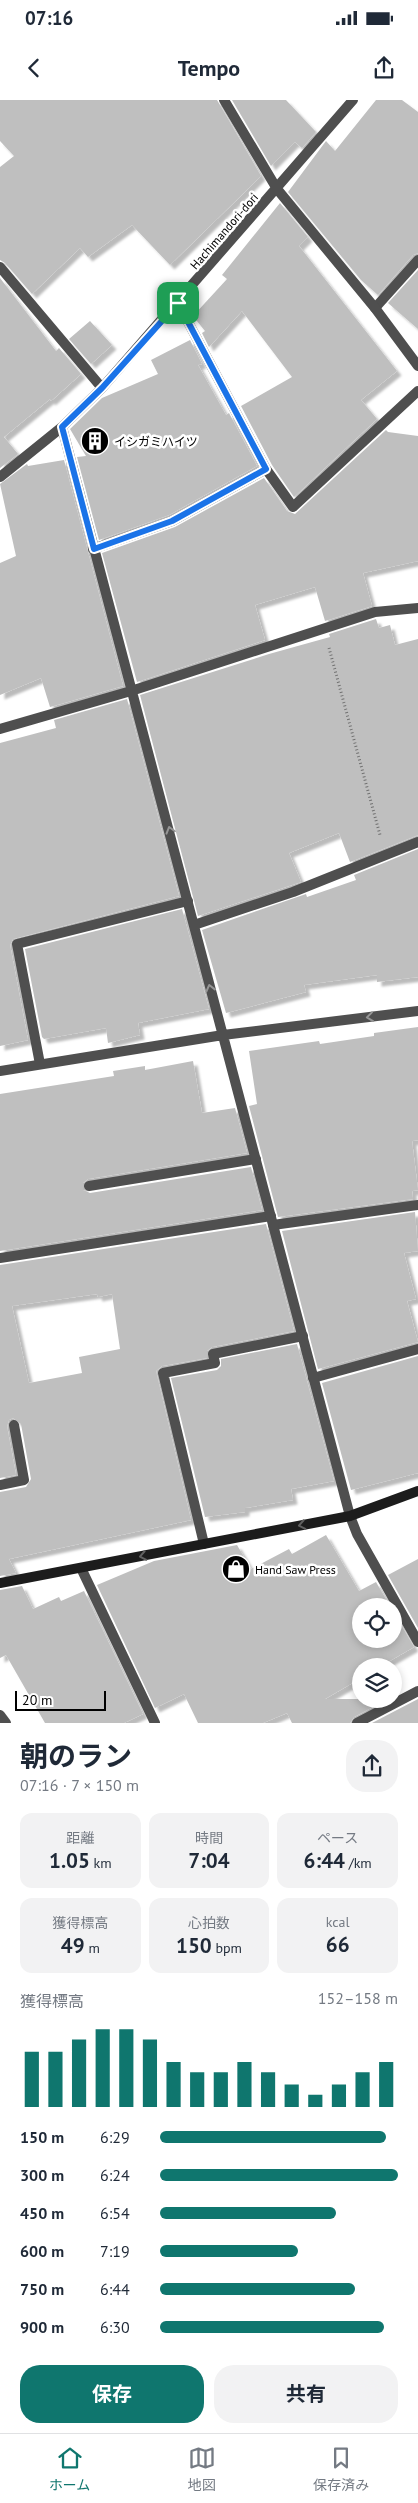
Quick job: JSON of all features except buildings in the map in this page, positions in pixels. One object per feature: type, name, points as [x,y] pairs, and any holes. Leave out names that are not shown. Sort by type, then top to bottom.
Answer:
[{"type":"street","points":[[224,100],[277,189],[375,308],[418,366]]},
{"type":"street","name":"Hachimandori-dori","points":[[0,477],[62,427],[102,388],[353,100]]},
{"type":"street","points":[[375,308],[418,260]]},
{"type":"street","points":[[0,267],[102,388]]},
{"type":"street","points":[[178,303],[266,469],[293,507],[418,391]]},
{"type":"street","points":[[62,427],[350,1516],[357,1534],[418,1642]]},
{"type":"street","points":[[94,549],[172,521],[266,469]]},
{"type":"street","points":[[0,729],[131,691],[375,612],[418,608]]},
{"type":"street","points":[[194,925],[293,892],[418,842]]},
{"type":"street","points":[[40,1064],[17,944],[188,901]]},
{"type":"street","points":[[0,1071],[223,1035],[418,1012]]},
{"type":"street","points":[[89,1186],[256,1160]]},
{"type":"street","points":[[0,1258],[272,1220],[418,1204]]},
{"type":"street","points":[[204,1544],[163,1373],[215,1363],[214,1354],[303,1336]]},
{"type":"street","points":[[314,1378],[418,1349]]},
{"type":"street","points":[[0,1485],[24,1480],[14,1425]]},
{"type":"street","points":[[0,1583],[350,1516],[418,1491]]},
{"type":"street","points":[[81,1568],[155,1723]]},
{"type":"street","points":[[357,1723],[418,1691]]},
{"type":"street","points":[[0,1715],[6,1723]]},
{"type":"path","points":[[324,628],[385,855]]},
{"type":"place","name":"イシガミハイツ","points":[[95,441]]},
{"type":"place","name":"Hand Saw Press","points":[[236,1569]]},
{"type":"route","points":[[178,303],[266,469],[172,521],[94,549],[62,427],[102,388],[178,303]]}]
